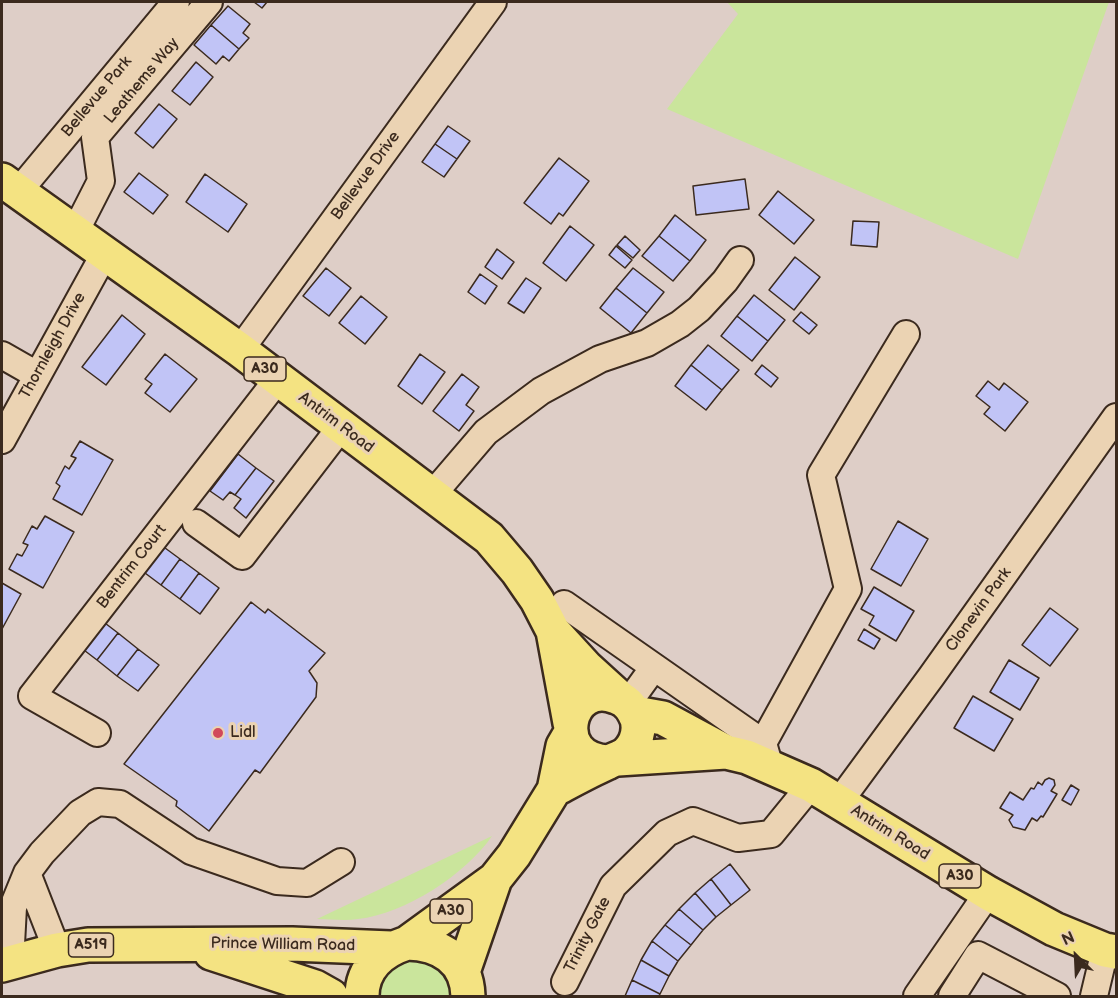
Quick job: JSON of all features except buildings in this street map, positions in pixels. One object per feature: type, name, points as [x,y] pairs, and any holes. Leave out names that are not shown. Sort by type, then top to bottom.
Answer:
[{"type":"main road","name":"Antrim Road","points":[[10,186],[240,350],[489,538],[518,571],[537,600],[559,617],[586,668],[627,705],[663,718],[726,752],[747,758],[766,755],[988,893],[1054,929],[1111,951]]},
{"type":"main road","name":"Antrim Road","points":[[559,617],[570,728]]},
{"type":"main road","name":"A30","points":[[399,946],[495,879],[514,855],[554,790],[563,746],[573,713],[579,704],[598,694],[609,694],[627,705],[638,724],[637,736],[633,745],[613,760],[554,790]]},
{"type":"main road","name":"A30","points":[[570,728],[574,743],[588,758],[613,760]]},
{"type":"main road","name":"Antrim Road","points":[[613,760],[726,752]]},
{"type":"main road","name":"A30","points":[[471,986],[495,879]]},
{"type":"main road","name":"Prince William Road","points":[[174,944],[224,956],[315,987],[331,996]]},
{"type":"main road","name":"A519","points":[[399,946],[424,944],[441,949],[454,959],[471,986]]},
{"type":"main road","name":"Prince William Road","points":[[6,964],[57,950],[88,945],[399,946]]},
{"type":"main road","points":[[362,996],[367,972],[377,958],[399,946]]},
{"type":"street","name":"Bellevue Park","points":[[10,186],[176,2]]},
{"type":"street","name":"Leathems Way","points":[[75,232],[101,181],[95,137],[209,2]]},
{"type":"street","name":"Bellevue Drive","points":[[240,350],[493,2]]},
{"type":"street","name":"Thornleigh Drive","points":[[2,440],[105,253]]},
{"type":"street","points":[[432,495],[486,432],[541,391],[600,359],[647,343],[680,324],[699,309],[725,281],[740,260]]},
{"type":"street","points":[[559,617],[654,667],[766,755],[848,589],[821,476],[906,334]]},
{"type":"street","points":[[2,355],[38,375]]},
{"type":"street","name":"Bentrim Court","points":[[97,733],[32,696],[278,379]]},
{"type":"street","name":"Clonevin Park","points":[[839,802],[1116,417]]},
{"type":"street","points":[[196,523],[242,556],[341,427]]},
{"type":"street","points":[[627,705],[654,667]]},
{"type":"street","name":"Trinity Gate","points":[[565,982],[613,886],[667,833],[693,821],[738,838],[771,834],[811,785]]},
{"type":"street","points":[[6,964],[13,907],[27,873],[42,853],[80,813],[98,802],[120,804],[191,851],[277,881],[307,883],[341,862]]},
{"type":"street","points":[[27,873],[57,950]]},
{"type":"street","points":[[918,996],[988,893]]},
{"type":"street","points":[[1094,996],[1111,951]]},
{"type":"street","points":[[952,996],[978,955],[1058,996]]},
{"type":"green space","points":[[727,2],[1109,2],[1018,259],[667,109],[738,14]]},
{"type":"green space","points":[[492,836],[481,850],[451,878],[414,901],[376,916],[353,920],[317,919]]},
{"type":"green space","points":[[418,958],[443,967],[457,996],[376,996],[383,975],[404,960]]},
{"type":"place","name":"Lidl","points":[[218,733]]}]
